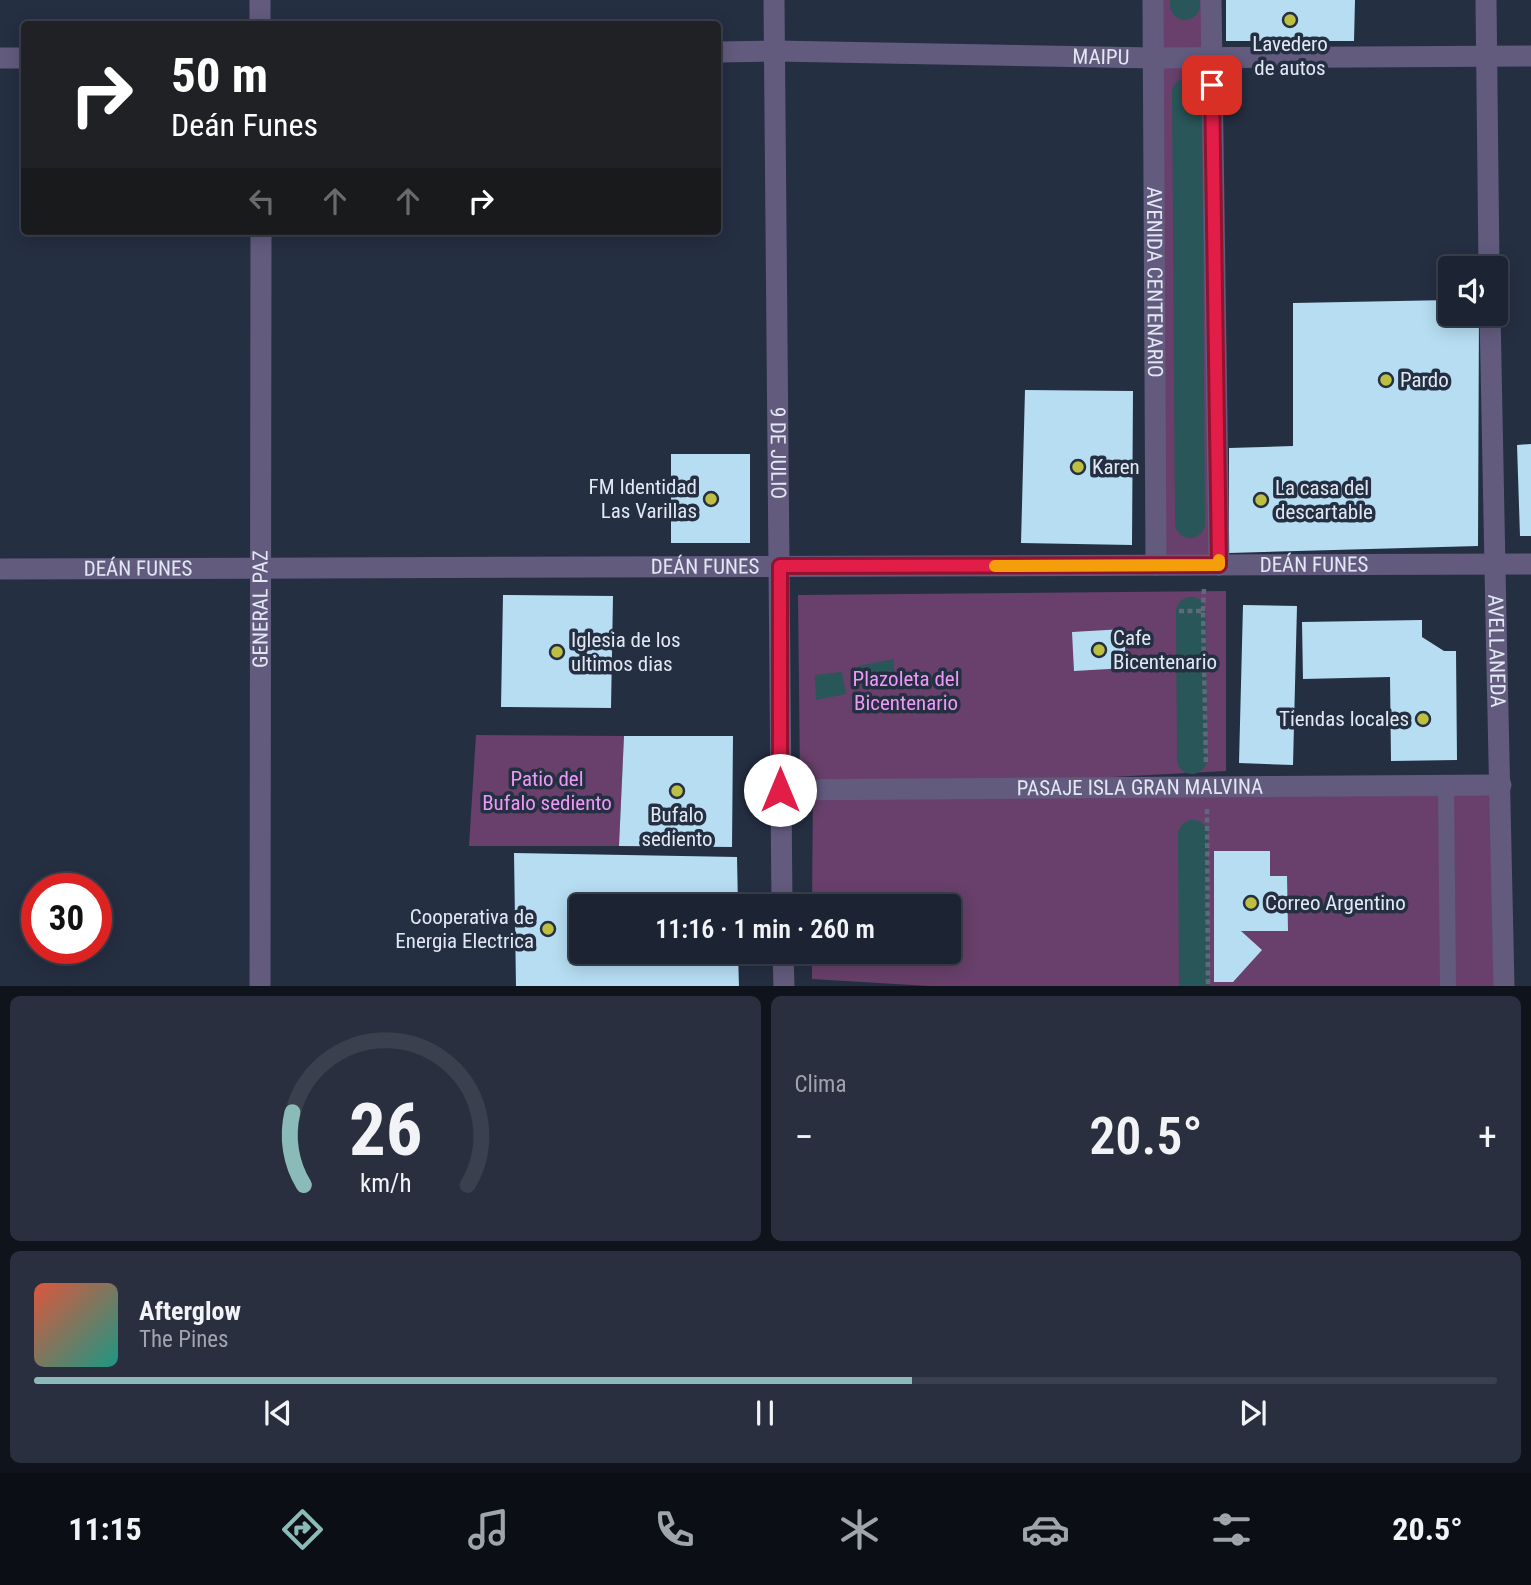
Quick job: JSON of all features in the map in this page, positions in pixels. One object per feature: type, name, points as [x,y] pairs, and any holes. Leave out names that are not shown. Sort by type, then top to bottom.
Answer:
[{"type":"street","points":[[260,0],[260,21]]},
{"type":"street","name":"9 DE JULIO","points":[[774,0],[782,894]]},
{"type":"street","name":"AVENIDA CENTENARIO","points":[[1153,0],[1156,565]]},
{"type":"street","points":[[1211,0],[1219,565]]},
{"type":"street","points":[[1486,0],[1489,256]]},
{"type":"street","name":"MAIPU","points":[[721,52],[1154,58],[1531,56]]},
{"type":"street","points":[[0,58],[21,58]]},
{"type":"street","name":"GENERAL PAZ","points":[[260,986],[261,235]]},
{"type":"street","name":"AVELLANEDA","points":[[1490,326],[1493,564],[1501,785],[1504,986]]},
{"type":"street","name":"DEÁN FUNES","points":[[0,569],[1531,564]]},
{"type":"street","name":"PASAJE ISLA GRAN MALVINA","points":[[780,790],[1501,785]]},
{"type":"street","points":[[783,964],[783,986]]},
{"type":"lane","points":[[1446,785],[1448,986]]},
{"type":"green space","points":[[1160,0],[1206,0],[1211,556],[1164,556]]},
{"type":"green space","name":"Plazoleta del Bicentenario","points":[[1226,591],[1226,771],[901,788],[1501,785],[1504,986],[929,986],[812,979],[812,964],[961,964],[961,894],[812,894],[813,789],[874,788],[800,777],[798,595]]},
{"type":"green space","name":"Patio del Bufalo sediento","points":[[476,735],[624,736],[619,846],[469,846]]},
{"type":"shaded area","points":[[894,659],[894,680],[862,688],[858,666]]},
{"type":"shaded area","points":[[842,672],[846,694],[816,700],[815,675]]},
{"type":"building","name":"Lavedero de autos","points":[[1226,0],[1355,0],[1354,41],[1226,41]]},
{"type":"building","name":"Pardo","points":[[1438,300],[1438,326],[1479,326],[1478,546],[1229,553],[1229,448],[1293,446],[1293,303]]},
{"type":"building","name":"Karen","points":[[1025,390],[1133,391],[1132,545],[1021,543]]},
{"type":"building","points":[[1531,444],[1531,536],[1520,536],[1517,445]]},
{"type":"building","name":"FM Identidad Las Varillas","points":[[671,454],[750,454],[750,543],[671,543]]},
{"type":"building","name":"Iglesia de los ultimos dias","points":[[503,595],[613,596],[611,708],[501,707]]},
{"type":"building","points":[[1243,605],[1297,606],[1293,765],[1239,763]]},
{"type":"building","name":"Tiendas locales","points":[[1422,620],[1422,637],[1444,651],[1456,651],[1457,760],[1391,761],[1390,677],[1303,679],[1302,622]]},
{"type":"building","name":"Cafe Bicentenario","points":[[1124,629],[1126,668],[1074,671],[1072,632]]},
{"type":"building","name":"Bufalo sediento","points":[[624,736],[733,736],[732,847],[619,846]]},
{"type":"building","name":"Correo Argentino","points":[[1214,851],[1270,851],[1270,876],[1287,876],[1288,931],[1241,931],[1262,950],[1233,982],[1214,982]]},
{"type":"building","name":"Cooperativa de Energia Electrica","points":[[514,853],[737,857],[738,894],[569,894],[569,964],[738,964],[739,986],[516,986]]},
{"type":"waterway","points":[[1185,0],[1185,5]]},
{"type":"waterway","points":[[1187,93],[1190,523]]},
{"type":"waterway","points":[[1191,612],[1192,759]]},
{"type":"waterway","points":[[1193,835],[1194,986]]},
{"type":"slow traffic","points":[[995,566],[1219,565],[1219,560]]},
{"type":"place","name":"Lavedero de autos","points":[[1290,20]]},
{"type":"place","name":"Pardo","points":[[1386,380]]},
{"type":"place","name":"Karen","points":[[1078,467]]},
{"type":"place","name":"FM Identidad Las Varillas","points":[[711,499]]},
{"type":"place","name":"La casa del descartable","points":[[1261,500]]},
{"type":"place","name":"Cafe Bicentenario","points":[[1099,650]]},
{"type":"place","name":"Iglesia de los ultimos dias","points":[[557,652]]},
{"type":"place","name":"Tiendas locales","points":[[1423,719]]},
{"type":"place","name":"Bufalo sediento","points":[[677,791]]},
{"type":"place","name":"Correo Argentino","points":[[1251,903]]},
{"type":"place","name":"Cooperativa de Energia Electrica","points":[[548,929]]},
{"type":"route","points":[[780,790],[780,566],[1219,565],[1212,85]]}]
